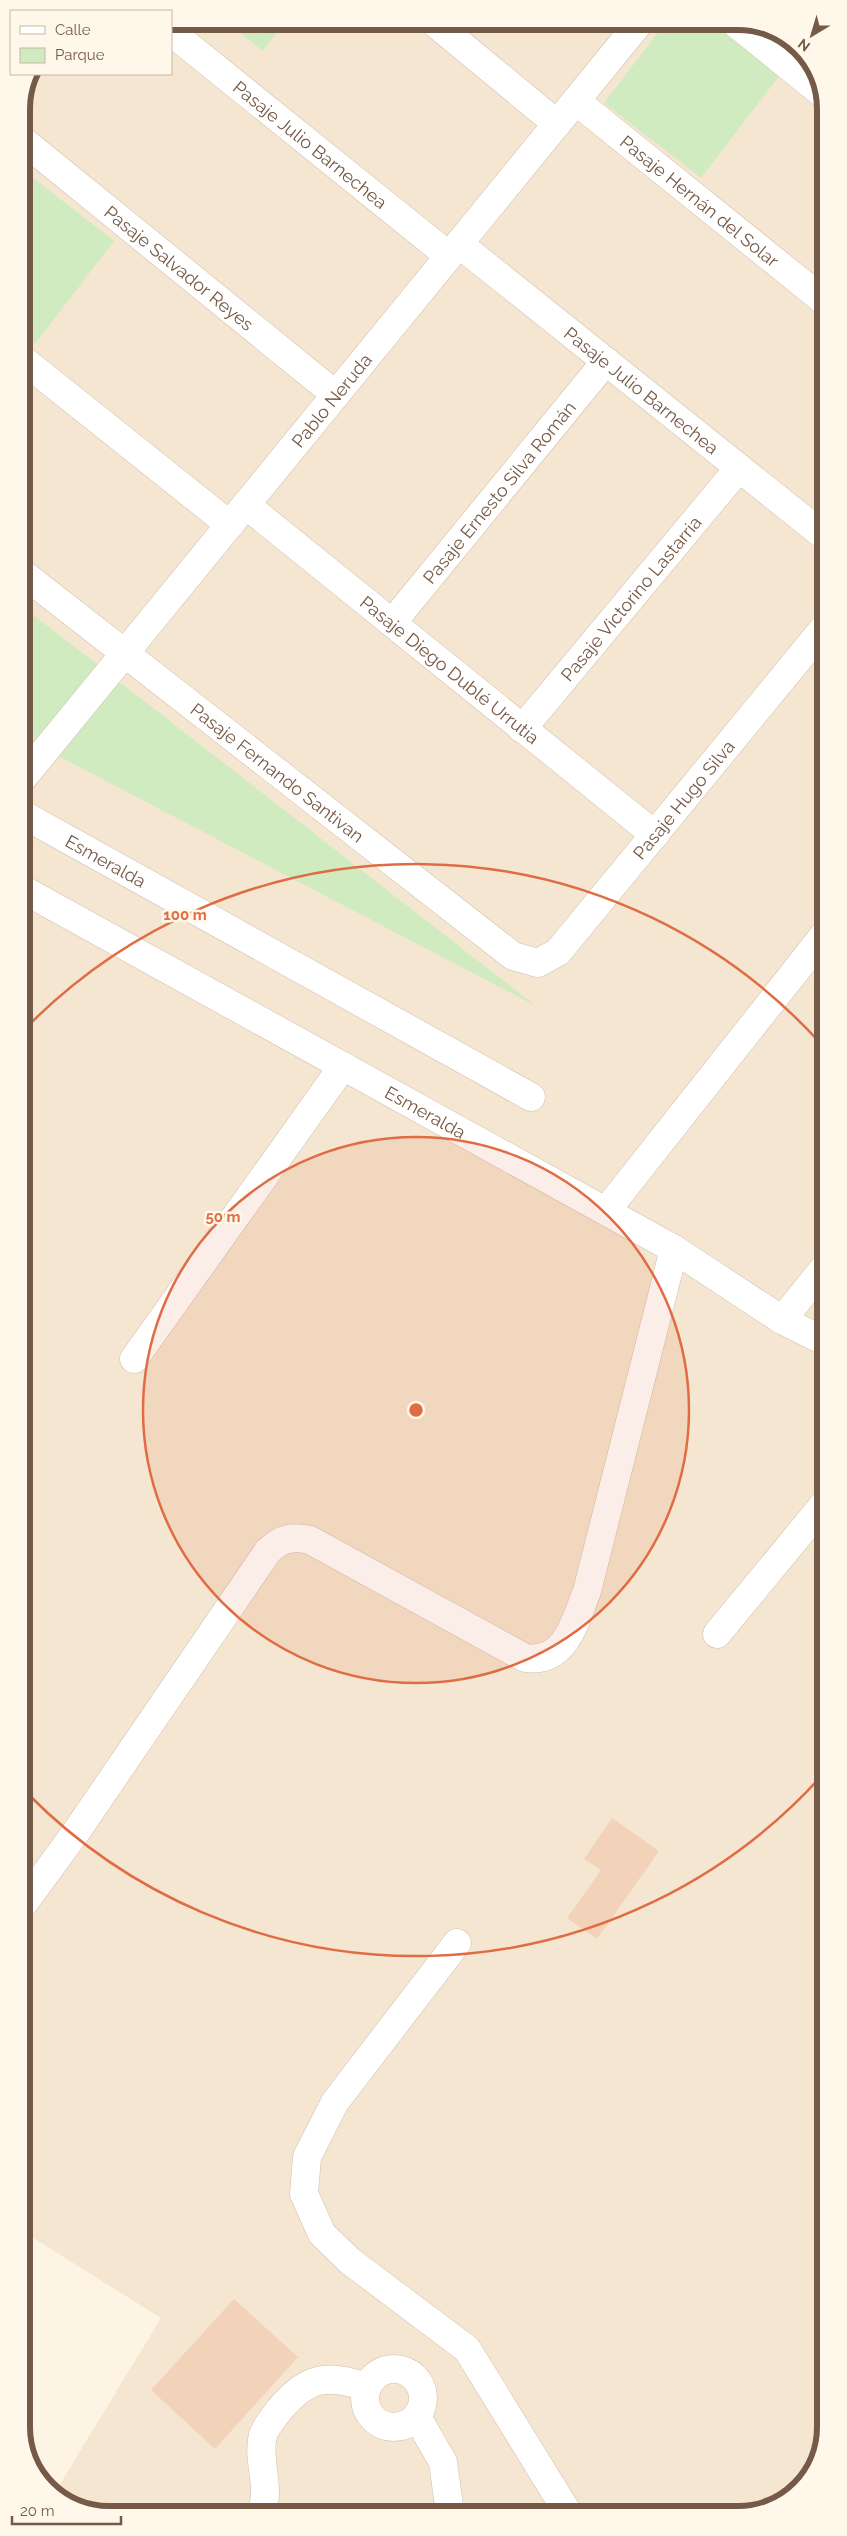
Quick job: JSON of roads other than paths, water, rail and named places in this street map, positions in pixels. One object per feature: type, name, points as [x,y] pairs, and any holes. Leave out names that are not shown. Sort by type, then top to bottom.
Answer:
[{"type":"street","points":[[443,30],[557,124]]},
{"type":"street","name":"Pablo Neruda","points":[[30,770],[634,30]]},
{"type":"street","points":[[744,30],[813,86]]},
{"type":"street","name":"Pasaje Julio Barnechea","points":[[172,33],[454,250],[606,361],[817,530]]},
{"type":"street","name":"Pasaje Hernán del Solar","points":[[576,101],[817,295]]},
{"type":"street","name":"Pasaje Salvador Reyes","points":[[30,146],[336,395]]},
{"type":"street","name":"Pasaje Ernesto Silva Román","points":[[392,623],[606,361]]},
{"type":"street","name":"Pasaje Diego Dublé Urrutia","points":[[30,366],[392,623],[654,835]]},
{"type":"street","name":"Pasaje Victorino Lastarria","points":[[522,729],[739,468]]},
{"type":"street","name":"Pasaje Fernando Santivan","points":[[30,579],[513,956],[538,963]]},
{"type":"street","name":"Pasaje Hugo Silva","points":[[538,963],[558,952],[817,637]]},
{"type":"street","name":"Esmeralda","points":[[30,818],[531,1097]]},
{"type":"street","name":"Esmeralda","points":[[30,893],[674,1249],[782,1320],[817,1338]]},
{"type":"street","points":[[606,1211],[817,944]]},
{"type":"street","points":[[134,1358],[343,1066]]},
{"type":"street","points":[[30,1895],[76,1832],[268,1551],[286,1538],[298,1537],[310,1540],[525,1658],[537,1660],[548,1657],[557,1650],[571,1631],[587,1591],[674,1249]]},
{"type":"street","points":[[782,1320],[817,1277]]},
{"type":"street","points":[[717,1634],[817,1513]]},
{"type":"street","points":[[457,1944],[334,2102],[307,2157],[304,2194],[322,2234],[350,2261],[467,2349],[564,2506]]},
{"type":"street","points":[[394,2368],[407,2371],[417,2380],[422,2392],[423,2405],[417,2416],[407,2425],[394,2428],[381,2424],[371,2416],[365,2404],[367,2387],[371,2379],[381,2371],[394,2368]]},
{"type":"street","points":[[263,2506],[265,2488],[262,2464],[264,2435],[272,2418],[304,2386],[321,2379],[344,2380],[367,2387]]},
{"type":"street","points":[[417,2416],[443,2462],[449,2506]]}]
